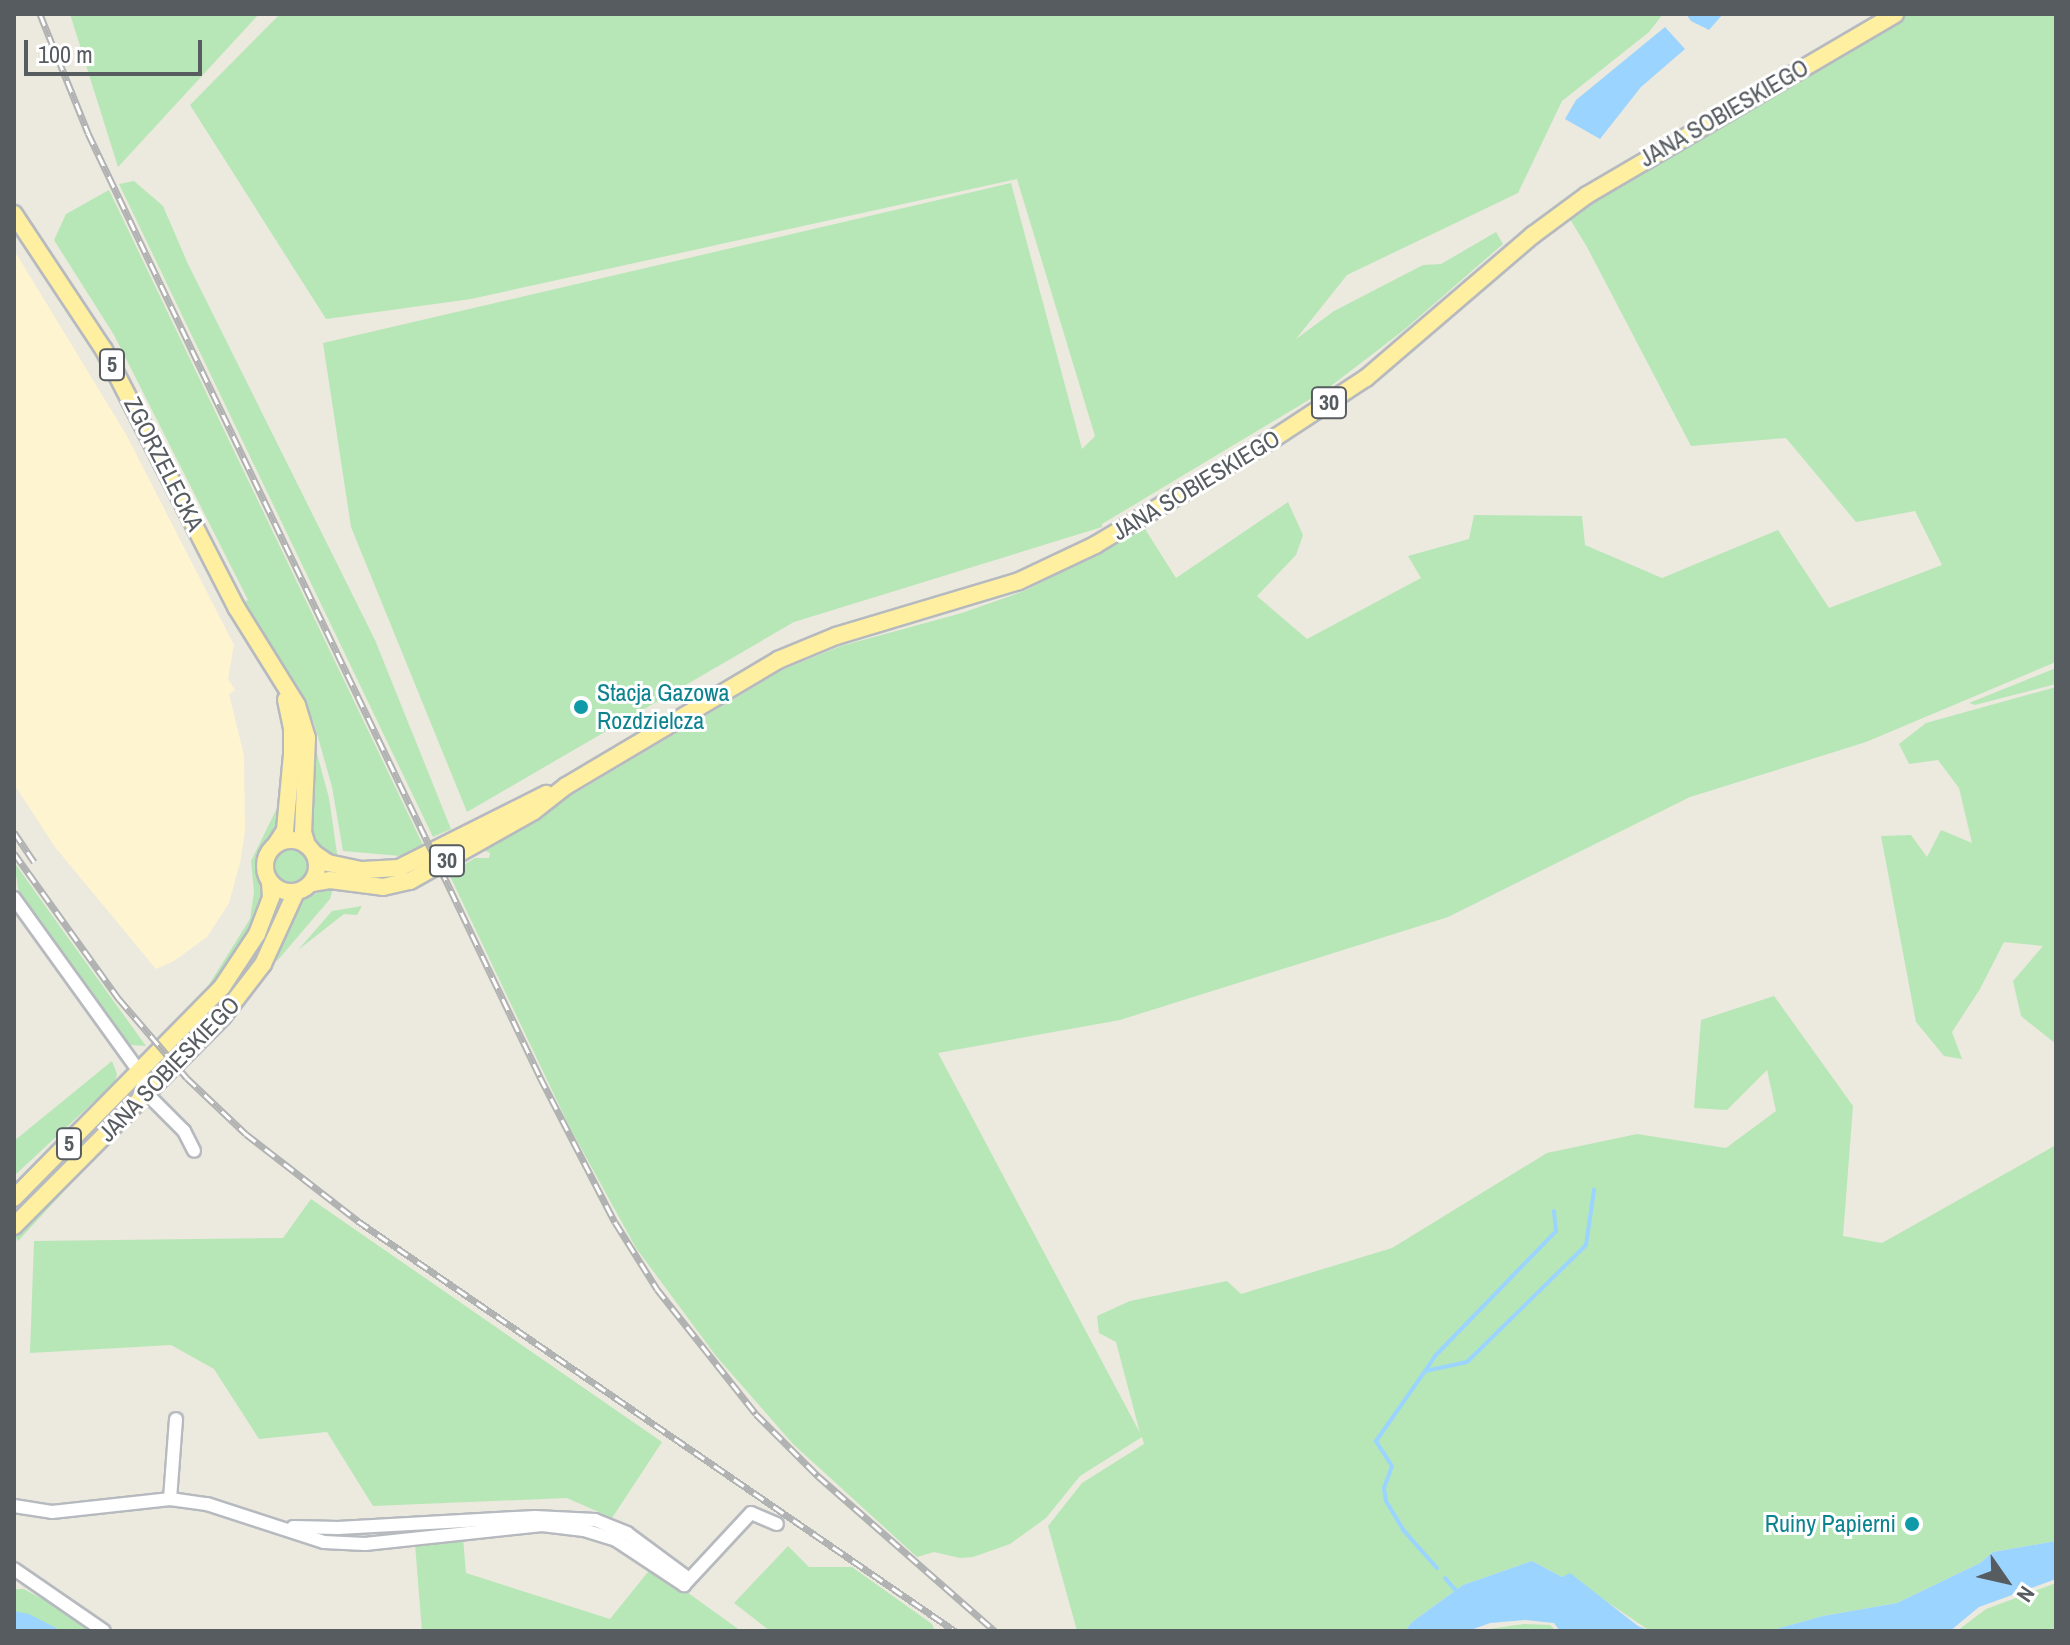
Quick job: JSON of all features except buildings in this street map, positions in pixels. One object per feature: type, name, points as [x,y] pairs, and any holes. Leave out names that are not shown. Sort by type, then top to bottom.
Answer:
[{"type":"main road","name":"JANA SOBIESKIEGO","points":[[312,883],[330,880],[373,887],[410,881],[534,811],[566,786],[785,656],[836,636],[1019,581],[1142,519],[1366,378],[1533,235],[1587,195],[1895,14]]},
{"type":"main road","name":"ZGORZELECKA","points":[[14,214],[104,350],[236,607],[278,680],[289,710],[293,736],[285,830],[276,844]]},
{"type":"main road","name":"ZGORZELECKA","points":[[278,680],[293,697],[307,738],[303,832],[311,849]]},
{"type":"main road","name":"JANA SOBIESKIEGO","points":[[311,849],[328,863],[362,870],[399,868],[529,801],[566,786]]},
{"type":"main road","points":[[276,844],[288,840],[311,849]]},
{"type":"main road","name":"5","points":[[270,883],[265,862],[276,844]]},
{"type":"main road","name":"5","points":[[311,849],[318,869],[312,883]]},
{"type":"main road","name":"JANA SOBIESKIEGO","points":[[14,1198],[204,1008],[240,964],[267,910],[270,883]]},
{"type":"main road","points":[[270,883],[287,892],[296,892],[312,883]]},
{"type":"main road","name":"JANA SOBIESKIEGO","points":[[14,1226],[223,1016],[263,964],[296,892]]},
{"type":"street","points":[[14,898],[140,1073],[143,1089],[130,1109]]},
{"type":"street","points":[[140,1073],[158,1074],[179,1061]]},
{"type":"street","points":[[146,1093],[184,1131],[194,1151]]},
{"type":"street","points":[[170,1499],[176,1419]]},
{"type":"street","points":[[14,1506],[52,1512],[170,1499],[207,1504],[282,1527],[338,1528],[535,1517],[595,1520],[627,1533],[689,1579],[751,1513],[777,1524]]},
{"type":"street","points":[[14,1569],[104,1631]]},
{"type":"shaded area","points":[[14,250],[127,436],[234,645],[228,679],[235,690],[229,694],[244,755],[245,831],[240,863],[229,903],[207,937],[174,961],[156,969],[55,847],[14,784]]},
{"type":"green space","points":[[70,14],[259,14],[118,167]]},
{"type":"green space","points":[[280,14],[1663,14],[1649,32],[1562,101],[1518,193],[1347,275],[1296,339],[1334,311],[1423,265],[1441,264],[1496,232],[1503,244],[1404,330],[1327,389],[1102,524],[1102,527],[794,622],[467,812],[351,527],[323,343],[1011,183],[1082,449],[1095,436],[1017,179],[471,299],[326,319],[190,105]]},
{"type":"green space","points":[[1895,14],[2056,14],[2056,662],[1866,742],[1690,797],[1448,917],[1120,1020],[938,1053],[1140,1433],[1116,1342],[1099,1333],[1097,1316],[1130,1301],[1227,1281],[1241,1294],[1392,1248],[1547,1153],[1637,1134],[1726,1148],[1776,1111],[1767,1070],[1727,1110],[1694,1108],[1701,1020],[1774,996],[1853,1106],[1843,1236],[1882,1243],[2056,1145],[2056,1541],[1993,1552],[1980,1563],[1897,1603],[1823,1616],[1769,1631],[1650,1631],[1600,1597],[1532,1561],[1463,1585],[1412,1622],[1405,1631],[1077,1631],[1048,1526],[1082,1483],[1144,1444],[1142,1437],[1080,1476],[1046,1518],[1010,1544],[973,1557],[960,1558],[934,1552],[917,1557],[793,1444],[716,1356],[636,1248],[570,1128],[449,874],[475,858],[489,858],[490,853],[481,849],[784,669],[841,646],[962,613],[1024,591],[1145,529],[1176,578],[1288,502],[1303,535],[1296,555],[1257,596],[1307,639],[1421,578],[1408,556],[1469,539],[1474,515],[1582,516],[1585,545],[1662,578],[1778,530],[1829,608],[1942,565],[1915,511],[1856,522],[1786,438],[1691,446],[1565,211]]},
{"type":"green space","points":[[134,181],[163,206],[188,264],[375,640],[451,829],[433,837],[119,184]]},
{"type":"green space","points":[[109,190],[423,845],[400,856],[343,851],[332,787],[314,723],[244,602],[248,600],[114,335],[54,240],[66,214]]},
{"type":"green space","points":[[2056,668],[2056,684],[1975,705],[1969,703]]},
{"type":"green space","points":[[2056,687],[2056,1044],[2021,1016],[2013,981],[2043,946],[2004,942],[1980,989],[1952,1032],[1962,1059],[1944,1056],[1916,1022],[1881,836],[1911,835],[1927,857],[1941,830],[1972,843],[1959,788],[1938,760],[1909,764],[1899,744],[1926,723]]},
{"type":"green space","points":[[285,721],[288,735],[277,834],[261,849],[256,863],[264,893],[257,920],[217,983],[205,991],[250,919],[254,892],[251,861],[277,808]]},
{"type":"green space","points":[[313,739],[329,798],[338,860],[325,853],[307,826]]},
{"type":"green space","points":[[292,849],[304,855],[310,867],[304,879],[292,885],[280,879],[274,867],[280,855]]},
{"type":"green space","points":[[14,862],[146,1046],[130,1045],[19,894]]},
{"type":"green space","points":[[334,885],[330,899],[277,961],[274,954],[297,903]]},
{"type":"green space","points":[[277,901],[260,950],[246,974],[213,1017],[162,1067],[154,1069],[227,991]]},
{"type":"green space","points":[[362,906],[357,915],[344,914],[298,950],[332,911]]},
{"type":"green space","points":[[112,1061],[117,1074],[115,1082],[14,1176],[14,1141]]},
{"type":"green space","points":[[119,1102],[124,1107],[19,1212],[14,1207]]},
{"type":"green space","points":[[107,1143],[106,1146],[18,1241],[14,1235]]},
{"type":"green space","points":[[311,1199],[662,1442],[612,1518],[567,1498],[373,1506],[327,1432],[259,1439],[214,1369],[171,1345],[30,1353],[34,1241],[283,1238]]},
{"type":"green space","points":[[463,1538],[466,1573],[610,1619],[652,1567],[741,1631],[422,1631],[415,1544]]},
{"type":"green space","points":[[788,1546],[809,1567],[852,1567],[932,1624],[935,1631],[770,1631],[734,1603]]},
{"type":"green space","points":[[2056,1583],[2056,1631],[1957,1631],[1986,1609]]},
{"type":"green space","points":[[14,1589],[24,1589],[57,1607],[90,1631],[62,1631],[14,1611]]},
{"type":"green space","points":[[1524,1624],[1550,1625],[1556,1631],[1476,1631]]},
{"type":"water","points":[[1686,14],[1723,14],[1709,30],[1691,21]]},
{"type":"water","points":[[1665,27],[1685,49],[1641,87],[1600,139],[1565,119],[1576,100]]},
{"type":"water","points":[[2056,1541],[2056,1579],[1979,1607],[1950,1631],[1769,1631],[1823,1616],[1897,1603],[1980,1563],[1993,1552]]},
{"type":"water","points":[[1532,1561],[1562,1577],[1570,1573],[1638,1626],[1650,1631],[1560,1631],[1554,1623],[1525,1620],[1490,1623],[1468,1631],[1405,1631],[1412,1622],[1463,1585]]},
{"type":"water","points":[[14,1611],[29,1614],[62,1631],[14,1631]]},
{"type":"waterway","points":[[1437,1568],[1404,1531],[1386,1501],[1384,1488],[1392,1466],[1376,1441],[1425,1371],[1467,1362],[1586,1245],[1594,1190]]},
{"type":"waterway","points":[[1425,1371],[1435,1356],[1556,1231],[1554,1211]]},
{"type":"waterway","points":[[1445,1578],[1459,1594]]},
{"type":"railway","points":[[40,14],[88,133],[540,1077],[615,1222],[657,1289],[756,1414],[818,1476],[995,1631]]},
{"type":"railway","points":[[14,832],[34,862]]},
{"type":"railway","points":[[14,853],[119,999],[187,1078],[246,1134],[358,1221],[955,1631]]},
{"type":"place","name":"Stacja Gazowa Rozdzielcza","points":[[581,707]]},
{"type":"place","name":"Ruiny Papierni","points":[[1912,1524]]}]
